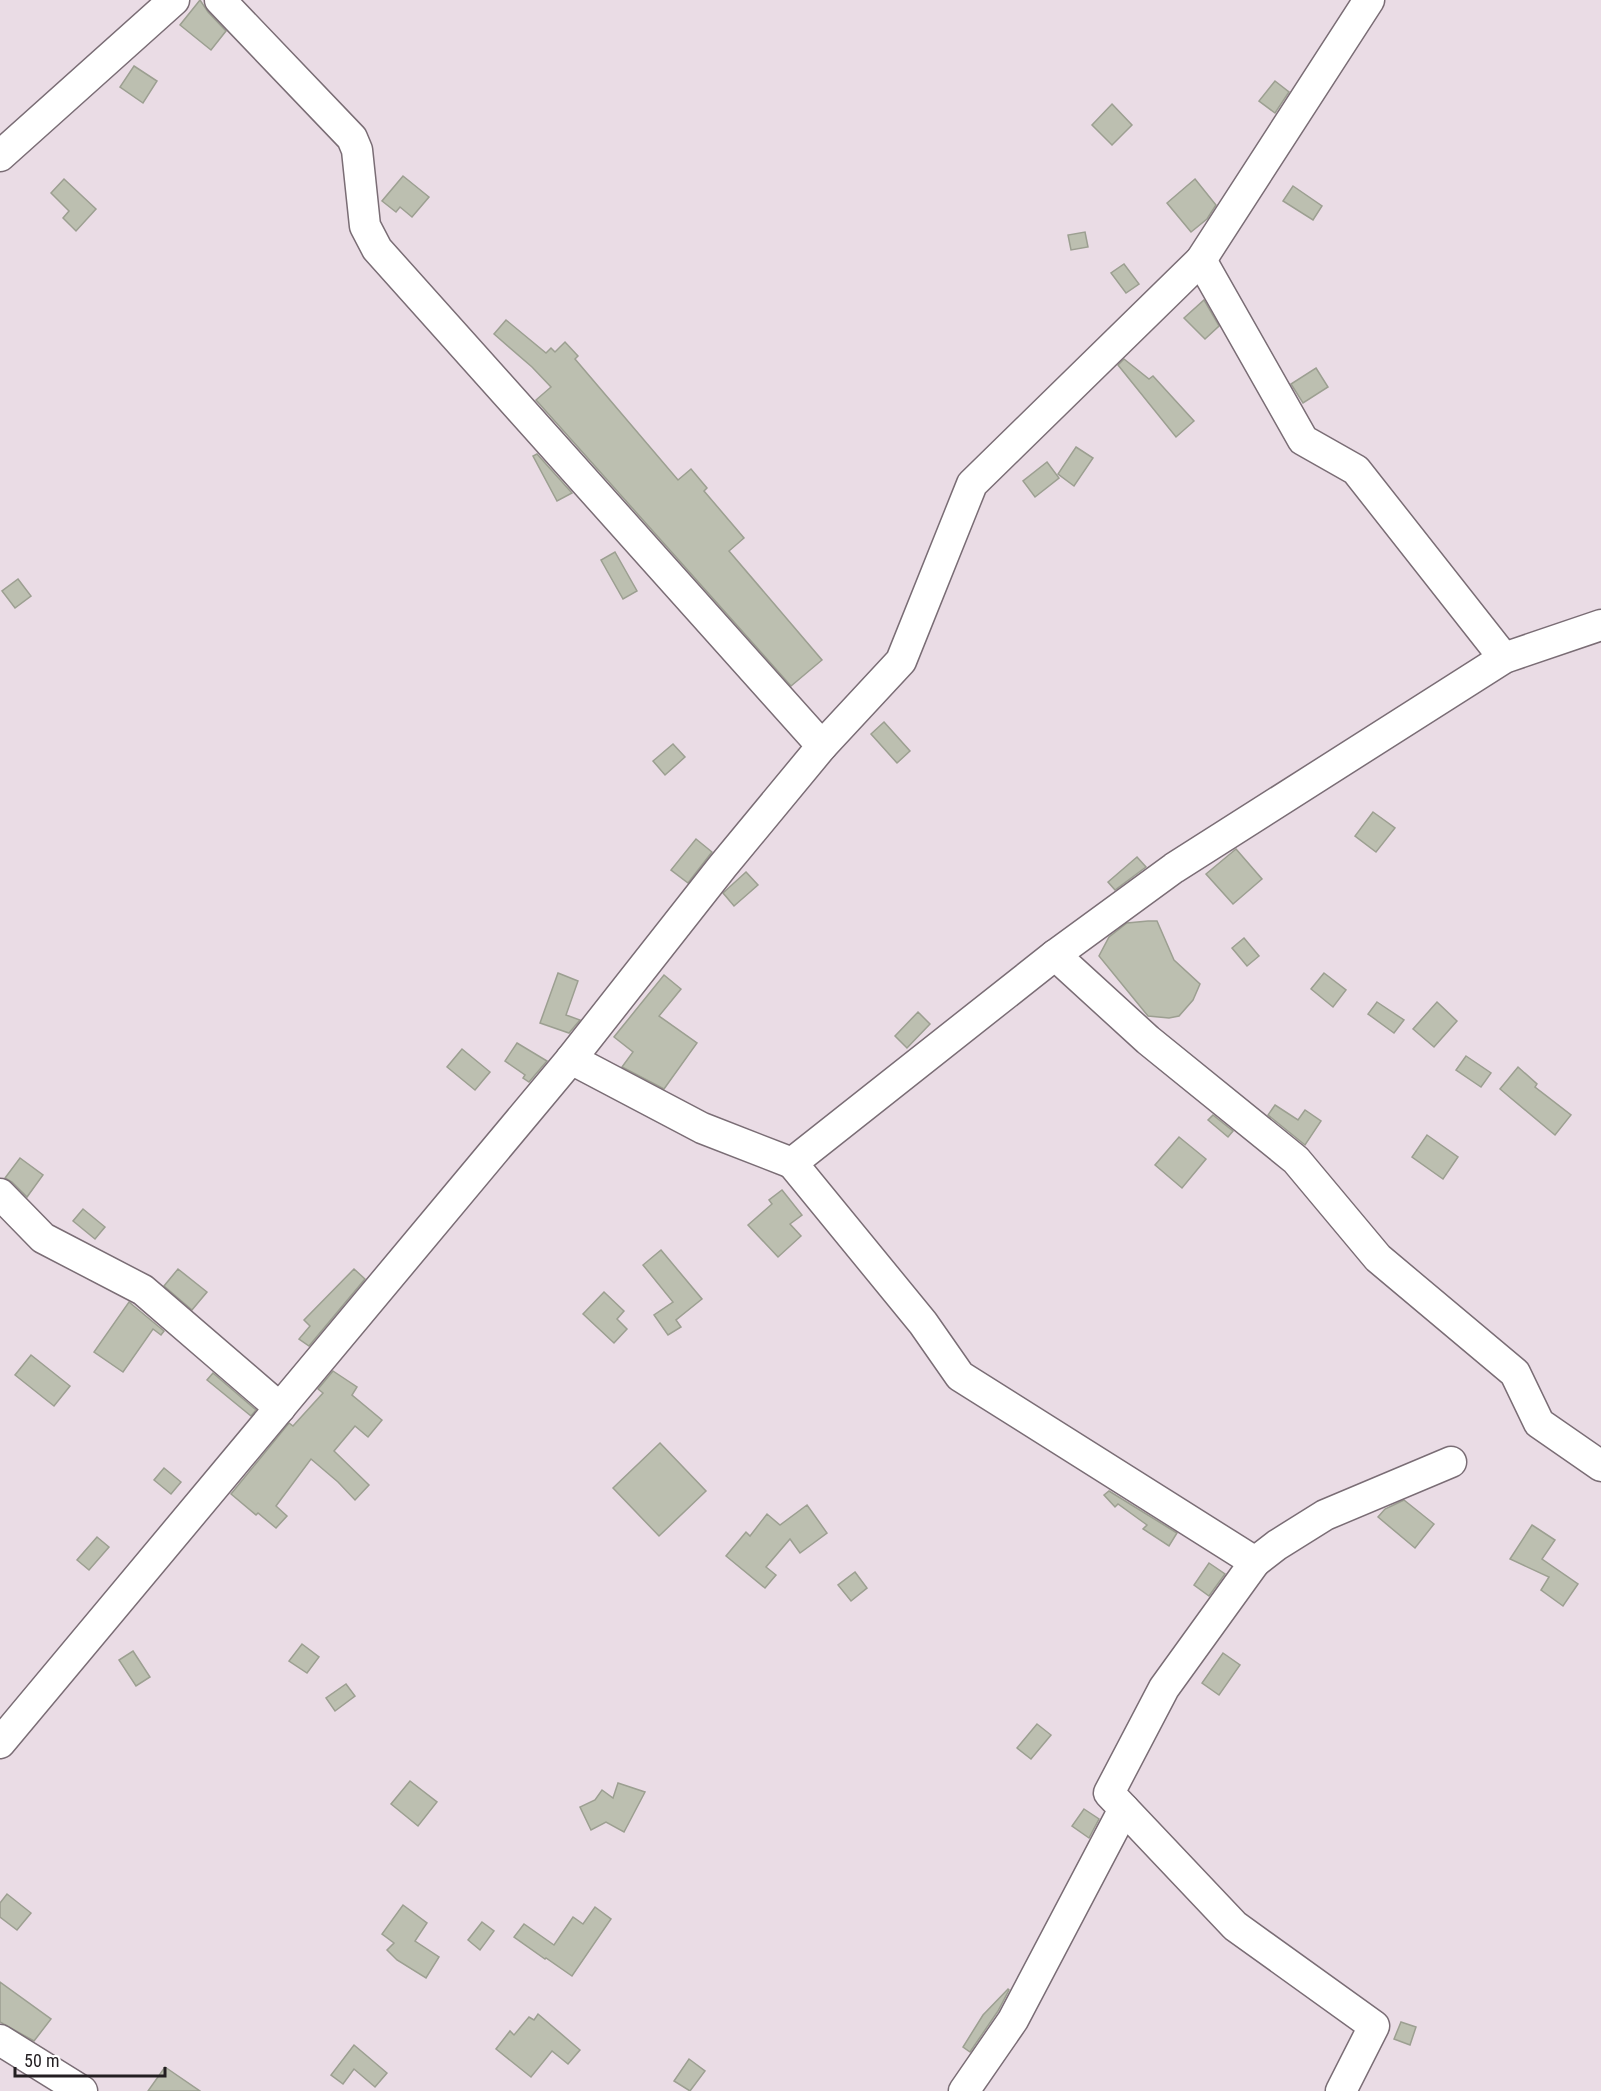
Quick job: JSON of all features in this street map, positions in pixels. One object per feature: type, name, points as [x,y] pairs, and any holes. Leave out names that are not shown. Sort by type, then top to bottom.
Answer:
[{"type":"street","points":[[0,156],[174,0]]},
{"type":"street","points":[[220,0],[352,138],[357,150],[365,226],[377,249],[822,746]]},
{"type":"street","points":[[0,1743],[571,1059],[722,867],[822,746],[901,661],[972,484],[1201,260],[1369,0]]},
{"type":"street","points":[[1201,260],[1303,440],[1356,470],[1503,658]]},
{"type":"street","points":[[792,1163],[1054,955],[1174,868],[1503,658],[1601,625]]},
{"type":"street","points":[[1054,955],[1148,1040],[1296,1160],[1378,1258],[1515,1373],[1539,1423],[1601,1466]]},
{"type":"street","points":[[571,1059],[702,1128],[792,1163],[923,1323],[960,1376],[1255,1562]]},
{"type":"street","points":[[0,1194],[43,1238],[143,1290],[280,1408]]},
{"type":"street","points":[[1341,2091],[1374,2026],[1235,1926],[1109,1793],[1164,1688],[1255,1562],[1277,1545],[1325,1515],[1451,1462]]},
{"type":"street","points":[[964,2091],[1013,2020],[1124,1809]]},
{"type":"street","points":[[0,2040],[82,2091]]},
{"type":"building","points":[[200,0],[226,31],[211,50],[180,25]]},
{"type":"building","points":[[134,66],[157,81],[143,103],[120,87]]},
{"type":"building","points":[[1275,81],[1289,92],[1275,113],[1259,101]]},
{"type":"building","points":[[1112,104],[1132,125],[1112,145],[1092,125]]},
{"type":"building","points":[[403,176],[429,197],[412,217],[400,207],[396,212],[382,201]]},
{"type":"building","points":[[64,179],[96,209],[76,231],[63,218],[69,211],[51,193]]},
{"type":"building","points":[[1195,179],[1216,205],[1207,219],[1191,232],[1167,203]]},
{"type":"building","points":[[1293,186],[1322,206],[1313,220],[1283,201]]},
{"type":"building","points":[[1085,232],[1088,247],[1071,250],[1068,235]]},
{"type":"building","points":[[1124,264],[1139,284],[1126,293],[1111,273]]},
{"type":"building","points":[[1204,300],[1219,326],[1205,339],[1184,318]]},
{"type":"building","points":[[506,320],[546,353],[551,348],[555,352],[565,342],[578,356],[575,359],[678,480],[691,469],[707,488],[704,491],[744,538],[729,551],[822,660],[791,686],[536,400],[551,387],[494,334]]},
{"type":"building","points":[[1124,359],[1149,379],[1153,376],[1194,421],[1176,437],[1118,365]]},
{"type":"building","points":[[1316,368],[1328,387],[1303,403],[1291,384]]},
{"type":"building","points":[[1076,447],[1093,458],[1074,486],[1058,474]]},
{"type":"building","points":[[537,454],[572,493],[557,501],[533,456]]},
{"type":"building","points":[[1047,462],[1059,478],[1035,497],[1023,481]]},
{"type":"building","points":[[615,552],[637,591],[623,599],[601,560]]},
{"type":"building","points":[[18,579],[31,596],[15,608],[2,591]]},
{"type":"building","points":[[884,722],[910,751],[897,763],[871,734]]},
{"type":"building","points":[[673,744],[685,757],[665,775],[653,761]]},
{"type":"building","points":[[1373,812],[1395,828],[1376,852],[1355,836]]},
{"type":"building","points":[[696,839],[712,852],[688,883],[671,870]]},
{"type":"building","points":[[1236,849],[1262,879],[1233,904],[1206,874]]},
{"type":"building","points":[[1137,857],[1146,867],[1115,890],[1108,882]]},
{"type":"building","points":[[746,872],[758,885],[734,906],[723,893]]},
{"type":"building","points":[[1157,921],[1174,960],[1200,984],[1193,1000],[1179,1016],[1169,1018],[1148,1016],[1099,956],[1109,937],[1127,923]]},
{"type":"building","points":[[1244,938],[1259,956],[1247,966],[1232,948]]},
{"type":"building","points":[[558,973],[578,981],[566,1015],[580,1020],[569,1033],[540,1023]]},
{"type":"building","points":[[1324,973],[1346,990],[1333,1007],[1311,989]]},
{"type":"building","points":[[664,975],[681,989],[659,1016],[697,1043],[664,1089],[622,1067],[633,1052],[614,1037]]},
{"type":"building","points":[[1377,1002],[1404,1020],[1394,1033],[1368,1014]]},
{"type":"building","points":[[1437,1002],[1457,1021],[1434,1047],[1413,1029]]},
{"type":"building","points":[[918,1012],[930,1024],[907,1048],[895,1036]]},
{"type":"building","points":[[517,1043],[547,1061],[529,1082],[523,1078],[525,1075],[505,1061]]},
{"type":"building","points":[[462,1049],[490,1072],[475,1090],[447,1067]]},
{"type":"building","points":[[1466,1056],[1491,1073],[1481,1087],[1456,1070]]},
{"type":"building","points":[[1518,1067],[1537,1084],[1535,1087],[1571,1115],[1555,1135],[1500,1089]]},
{"type":"building","points":[[1275,1105],[1298,1120],[1305,1110],[1321,1121],[1305,1145],[1268,1115]]},
{"type":"building","points":[[1213,1115],[1233,1131],[1228,1137],[1208,1120]]},
{"type":"building","points":[[1427,1135],[1458,1157],[1443,1179],[1412,1157]]},
{"type":"building","points":[[1179,1137],[1206,1159],[1182,1188],[1155,1165]]},
{"type":"building","points":[[20,1158],[43,1175],[27,1197],[5,1178]]},
{"type":"building","points":[[782,1190],[802,1215],[790,1224],[801,1236],[778,1257],[748,1225],[772,1204],[769,1200]]},
{"type":"building","points":[[83,1209],[105,1227],[95,1239],[73,1221]]},
{"type":"building","points":[[661,1250],[702,1299],[676,1320],[681,1327],[668,1335],[654,1315],[673,1302],[643,1265]]},
{"type":"building","points":[[178,1269],[207,1292],[192,1310],[164,1286]]},
{"type":"building","points":[[354,1269],[365,1279],[309,1346],[299,1339],[310,1326],[304,1320]]},
{"type":"building","points":[[604,1292],[624,1311],[617,1319],[627,1329],[614,1343],[583,1314]]},
{"type":"building","points":[[129,1302],[164,1331],[161,1335],[153,1329],[123,1372],[94,1352]]},
{"type":"building","points":[[31,1355],[70,1386],[54,1406],[15,1375]]},
{"type":"building","points":[[333,1371],[357,1387],[352,1395],[382,1420],[368,1437],[355,1426],[334,1451],[369,1485],[355,1500],[311,1459],[276,1506],[287,1516],[276,1528],[231,1494],[289,1423],[293,1426],[323,1393],[318,1389]]},
{"type":"building","points":[[213,1373],[256,1410],[251,1416],[207,1380]]},
{"type":"building","points":[[660,1443],[706,1491],[659,1536],[613,1488]]},
{"type":"building","points":[[164,1468],[181,1482],[171,1494],[154,1480]]},
{"type":"building","points":[[1109,1491],[1177,1533],[1169,1546],[1143,1529],[1147,1525],[1118,1504],[1115,1507],[1104,1495]]},
{"type":"building","points":[[1404,1500],[1434,1524],[1415,1548],[1378,1517],[1385,1509]]},
{"type":"building","points":[[807,1505],[827,1533],[800,1553],[790,1539],[766,1567],[776,1575],[765,1588],[726,1556],[746,1532],[750,1536],[767,1514],[780,1525]]},
{"type":"building","points":[[1532,1525],[1555,1540],[1542,1559],[1578,1584],[1563,1606],[1541,1590],[1549,1577],[1510,1559]]},
{"type":"building","points":[[97,1537],[109,1547],[89,1570],[77,1560]]},
{"type":"building","points":[[1209,1563],[1225,1574],[1209,1596],[1194,1585]]},
{"type":"building","points":[[855,1572],[867,1588],[851,1601],[838,1585]]},
{"type":"building","points":[[302,1644],[319,1657],[307,1673],[289,1661]]},
{"type":"building","points":[[133,1651],[150,1677],[136,1686],[119,1660]]},
{"type":"building","points":[[1223,1653],[1240,1665],[1219,1695],[1202,1683]]},
{"type":"building","points":[[346,1684],[355,1696],[335,1711],[326,1698]]},
{"type":"building","points":[[1037,1724],[1051,1735],[1031,1759],[1017,1748]]},
{"type":"building","points":[[410,1781],[437,1802],[418,1826],[391,1804]]},
{"type":"building","points":[[618,1783],[645,1792],[624,1832],[606,1822],[591,1830],[580,1807],[595,1800],[602,1790],[613,1798]]},
{"type":"building","points":[[1084,1809],[1099,1819],[1089,1838],[1072,1826]]},
{"type":"building","points":[[7,1894],[31,1913],[17,1930],[0,1917],[0,1903]]},
{"type":"building","points":[[403,1905],[427,1923],[415,1941],[439,1957],[426,1978],[397,1960],[387,1950],[394,1943],[382,1934]]},
{"type":"building","points":[[595,1907],[611,1919],[572,1976],[514,1937],[524,1924],[554,1945],[573,1917],[583,1924]]},
{"type":"building","points":[[482,1922],[494,1931],[480,1950],[468,1940]]},
{"type":"building","points":[[0,1982],[51,2019],[34,2041],[0,2022]]},
{"type":"building","points":[[1008,1989],[998,2011],[970,2052],[963,2047],[983,2015]]},
{"type":"building","points":[[538,2014],[580,2050],[568,2064],[552,2051],[531,2077],[496,2049],[510,2031],[514,2035],[529,2017],[534,2020]]},
{"type":"building","points":[[1401,2022],[1416,2027],[1410,2045],[1394,2039]]},
{"type":"building","points":[[354,2045],[387,2073],[375,2087],[354,2069],[343,2084],[331,2075]]},
{"type":"building","points":[[689,2059],[705,2071],[690,2091],[674,2081]]},
{"type":"building","points":[[165,2067],[200,2091],[148,2091]]}]
